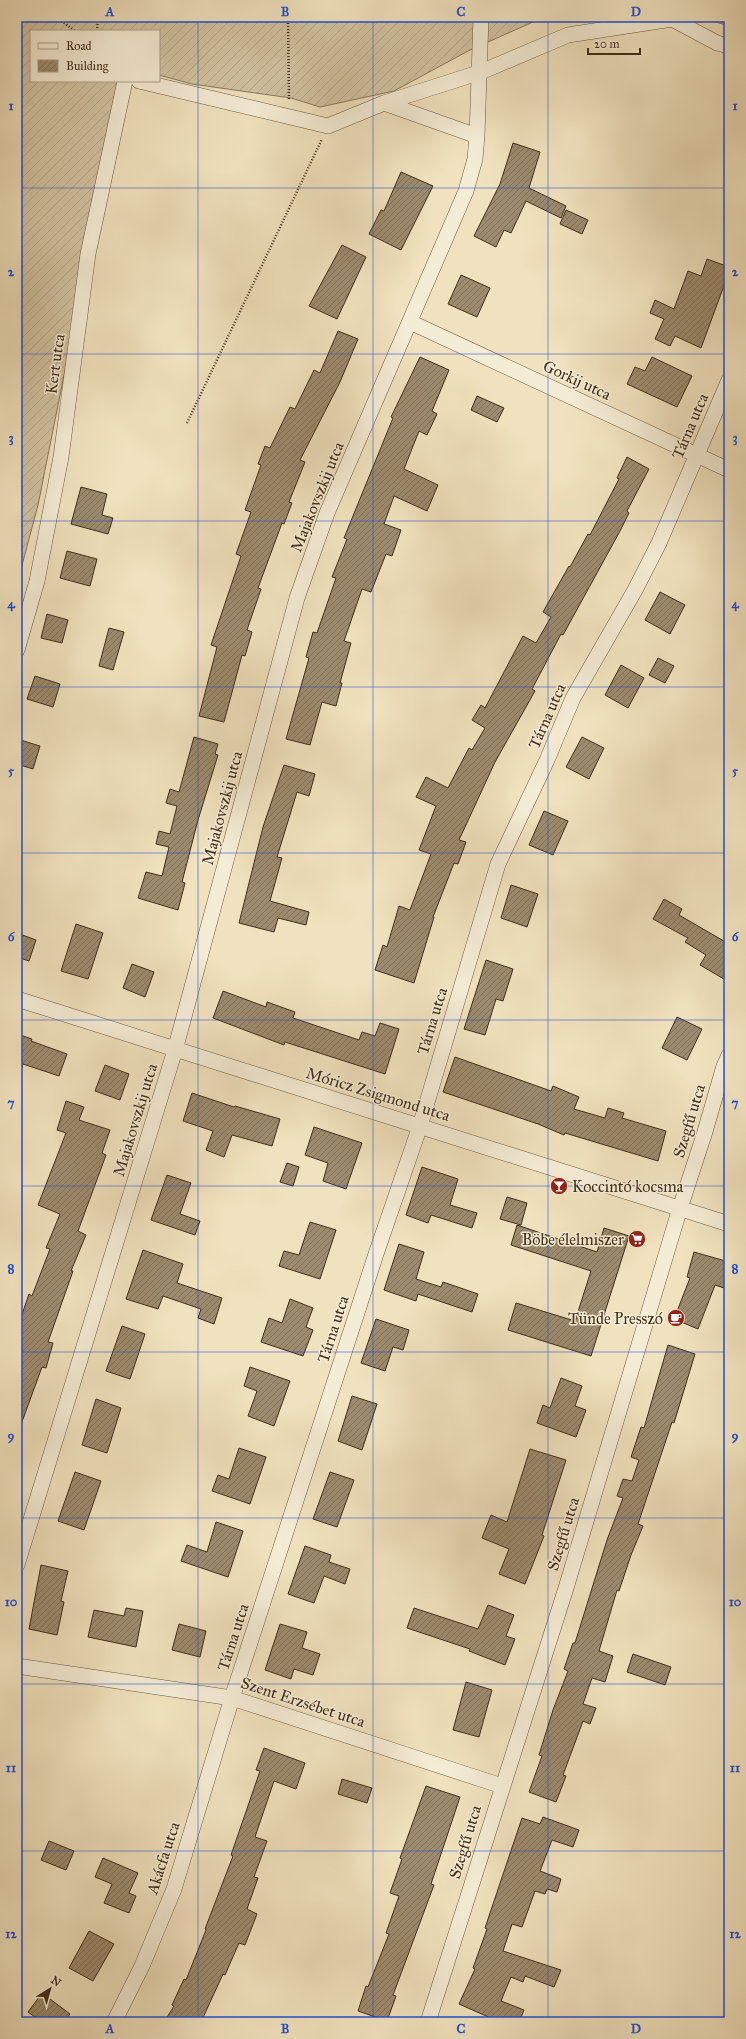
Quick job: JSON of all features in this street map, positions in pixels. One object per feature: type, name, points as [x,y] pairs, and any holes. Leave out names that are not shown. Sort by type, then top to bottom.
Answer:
[{"type":"street","name":"Majakovszkij utca","points":[[17,1565],[175,1050],[297,598],[327,513],[466,192],[475,159],[478,136],[481,72],[481,17]]},
{"type":"street","points":[[143,82],[328,126],[384,103],[481,72],[568,35],[672,19],[717,43],[729,46]]},
{"type":"street","name":"Kert utca","points":[[17,650],[37,581],[61,457],[88,254],[125,82]]},
{"type":"street","points":[[384,103],[478,136]]},
{"type":"street","name":"Gorkij utca","points":[[410,322],[729,470]]},
{"type":"street","name":"Tárna utca","points":[[232,1698],[376,1254],[420,1126],[498,864],[547,760],[573,698],[635,590],[659,543],[729,380]]},
{"type":"street","name":"Móricz Zsigmond utca","points":[[17,999],[729,1224]]},
{"type":"street","name":"Szegfű utca","points":[[428,2022],[566,1588],[680,1208],[704,1135],[724,1066],[729,1055]]},
{"type":"street","name":"Szent Erzsébet utca","points":[[17,1666],[232,1698],[502,1786]]},
{"type":"street","name":"Akácfa utca","points":[[114,2022],[142,1966],[174,1889],[232,1698]]},
{"type":"path","points":[[47,17],[63,22],[74,30]]},
{"type":"path","points":[[97,30],[98,17]]},
{"type":"path","points":[[288,17],[289,117]]},
{"type":"path","points":[[187,423],[328,126]]},
{"type":"shaded area","points":[[17,17],[544,17],[468,51],[394,91],[320,107],[291,98],[192,84],[160,75],[160,30],[30,30],[30,82],[126,82],[89,250],[38,505],[17,584]]},
{"type":"shaded area","points":[[703,17],[729,17],[729,26],[706,19]]},
{"type":"building","points":[[513,143],[540,152],[529,188],[566,206],[561,218],[526,201],[511,233],[504,230],[496,247],[474,236],[500,184]]},
{"type":"building","points":[[401,172],[433,186],[401,250],[369,234],[381,210],[384,211]]},
{"type":"building","points":[[566,210],[588,220],[582,234],[560,224]]},
{"type":"building","points":[[342,245],[366,257],[337,319],[309,306]]},
{"type":"building","points":[[707,259],[729,267],[729,272],[701,348],[675,336],[670,346],[655,339],[664,319],[650,313],[655,300],[674,309],[688,271],[701,276]]},
{"type":"building","points":[[461,275],[490,288],[477,317],[448,304]]},
{"type":"building","points":[[338,331],[358,339],[340,382],[300,460],[305,462],[289,502],[292,503],[284,524],[282,523],[258,588],[261,589],[247,630],[252,632],[245,656],[242,655],[224,722],[199,716],[217,647],[211,645],[241,556],[236,554],[251,512],[245,510],[261,465],[258,464],[265,446],[270,448],[290,407],[295,409],[314,370],[320,373]]},
{"type":"building","points":[[420,357],[449,370],[432,411],[437,414],[427,435],[419,431],[404,469],[438,485],[427,511],[394,496],[384,524],[401,530],[392,556],[386,554],[371,592],[362,589],[344,641],[351,643],[340,683],[342,683],[336,706],[322,702],[310,745],[286,739],[309,658],[306,657],[313,632],[317,633],[336,578],[332,577],[347,539],[344,538],[393,418],[391,417]]},
{"type":"building","points":[[652,357],[692,376],[677,407],[627,384],[635,367],[645,371]]},
{"type":"building","points":[[477,396],[504,408],[497,422],[471,410]]},
{"type":"building","points":[[627,457],[649,469],[627,511],[629,513],[620,531],[563,635],[561,634],[532,689],[535,691],[495,762],[459,840],[466,842],[458,864],[454,863],[433,917],[414,983],[375,970],[383,945],[387,947],[399,906],[410,910],[431,854],[419,850],[436,806],[416,797],[426,777],[448,788],[469,748],[472,750],[485,728],[472,720],[481,705],[485,708],[523,636],[536,643],[551,617],[543,612],[588,534],[590,535],[619,479],[617,478]]},
{"type":"building","points":[[81,487],[107,494],[102,515],[113,518],[108,534],[71,524]]},
{"type":"building","points":[[67,551],[97,559],[90,586],[60,578]]},
{"type":"building","points":[[660,592],[685,605],[670,634],[645,620]]},
{"type":"building","points":[[47,614],[68,620],[62,643],[41,638]]},
{"type":"building","points":[[109,628],[124,632],[113,670],[99,666]]},
{"type":"building","points":[[658,658],[674,666],[665,683],[649,675]]},
{"type":"building","points":[[621,665],[644,678],[628,708],[605,695]]},
{"type":"building","points":[[35,676],[60,684],[53,707],[27,699]]},
{"type":"building","points":[[194,737],[218,744],[215,754],[218,755],[198,820],[182,882],[185,883],[178,910],[138,898],[146,872],[162,876],[169,847],[156,844],[159,831],[170,834],[177,806],[166,803],[170,789],[179,792]]},
{"type":"building","points":[[582,737],[604,748],[589,779],[566,767]]},
{"type":"building","points":[[17,739],[40,746],[33,769],[17,764]]},
{"type":"building","points":[[284,765],[315,774],[309,796],[297,792],[277,857],[282,858],[270,901],[309,912],[306,925],[278,918],[274,932],[239,923],[263,827]]},
{"type":"building","points":[[544,811],[568,821],[553,855],[529,845]]},
{"type":"building","points":[[511,885],[538,894],[527,927],[501,918]]},
{"type":"building","points":[[664,899],[682,909],[679,915],[729,944],[729,982],[700,965],[706,955],[685,942],[688,938],[653,919]]},
{"type":"building","points":[[76,924],[103,933],[88,979],[61,971]]},
{"type":"building","points":[[17,933],[36,940],[29,961],[17,957]]},
{"type":"building","points":[[486,960],[513,969],[503,1001],[496,999],[485,1035],[464,1029]]},
{"type":"building","points":[[132,964],[154,972],[145,997],[123,988]]},
{"type":"building","points":[[223,991],[266,1007],[267,1002],[295,1012],[293,1018],[359,1040],[362,1032],[375,1036],[380,1023],[399,1029],[385,1074],[285,1042],[284,1045],[213,1018]]},
{"type":"building","points":[[677,1017],[702,1029],[687,1060],[662,1048]]},
{"type":"building","points":[[17,1034],[32,1039],[31,1041],[67,1054],[59,1076],[23,1064],[19,1076],[17,1076]]},
{"type":"building","points":[[455,1057],[551,1091],[553,1086],[579,1097],[574,1109],[605,1118],[608,1108],[624,1113],[622,1118],[666,1131],[658,1161],[565,1133],[564,1135],[538,1124],[443,1092]]},
{"type":"building","points":[[105,1065],[129,1074],[120,1100],[95,1091]]},
{"type":"building","points":[[192,1093],[234,1107],[235,1106],[280,1119],[272,1146],[232,1135],[224,1157],[206,1150],[213,1131],[183,1121]]},
{"type":"building","points":[[66,1101],[84,1107],[79,1120],[110,1130],[102,1153],[106,1155],[78,1231],[86,1235],[71,1271],[73,1271],[48,1342],[53,1343],[46,1368],[42,1367],[19,1430],[17,1429],[17,1329],[29,1294],[32,1296],[50,1249],[46,1248],[60,1214],[38,1205],[66,1133],[57,1130]]},
{"type":"building","points":[[314,1127],[362,1143],[346,1189],[323,1181],[328,1163],[305,1155]]},
{"type":"building","points":[[287,1163],[299,1167],[293,1186],[280,1182]]},
{"type":"building","points":[[422,1167],[458,1179],[450,1205],[477,1213],[472,1228],[431,1215],[428,1223],[406,1215]]},
{"type":"building","points":[[167,1175],[191,1183],[180,1214],[200,1221],[195,1235],[151,1220]]},
{"type":"building","points":[[507,1197],[527,1203],[521,1225],[500,1219]]},
{"type":"building","points":[[310,1222],[336,1230],[320,1279],[279,1266],[284,1251],[299,1255]]},
{"type":"building","points":[[517,1225],[597,1252],[604,1228],[629,1236],[591,1356],[508,1330],[516,1303],[575,1321],[591,1271],[511,1245]]},
{"type":"building","points":[[399,1244],[424,1252],[416,1279],[441,1287],[443,1282],[478,1294],[472,1312],[418,1294],[416,1301],[384,1290]]},
{"type":"building","points":[[143,1250],[183,1264],[177,1283],[222,1298],[214,1324],[198,1318],[201,1309],[163,1296],[158,1309],[126,1299]]},
{"type":"building","points":[[694,1252],[729,1262],[729,1271],[724,1288],[715,1285],[698,1329],[674,1319],[690,1278],[687,1277]]},
{"type":"building","points":[[290,1299],[313,1308],[306,1327],[313,1330],[303,1356],[261,1342],[269,1318],[282,1323]]},
{"type":"building","points":[[376,1319],[409,1330],[403,1350],[393,1347],[385,1371],[361,1363]]},
{"type":"building","points":[[122,1326],[145,1334],[130,1379],[106,1371]]},
{"type":"building","points":[[668,1345],[695,1354],[674,1423],[672,1422],[638,1524],[643,1526],[631,1555],[619,1591],[617,1590],[599,1651],[613,1656],[605,1682],[592,1678],[583,1704],[596,1708],[590,1724],[583,1721],[563,1775],[566,1776],[556,1802],[529,1792],[542,1756],[539,1755],[553,1710],[568,1671],[564,1669],[573,1643],[575,1643],[607,1540],[623,1498],[617,1496],[623,1479],[632,1481],[639,1460],[631,1457],[641,1427],[644,1428]]},
{"type":"building","points":[[250,1367],[290,1381],[274,1426],[248,1416],[257,1391],[244,1386]]},
{"type":"building","points":[[561,1378],[582,1386],[575,1406],[586,1410],[576,1437],[537,1423],[543,1405],[550,1408]]},
{"type":"building","points":[[352,1396],[377,1404],[362,1450],[338,1441]]},
{"type":"building","points":[[96,1399],[121,1408],[107,1453],[82,1445]]},
{"type":"building","points":[[239,1448],[266,1457],[250,1504],[212,1491],[218,1475],[229,1479]]},
{"type":"building","points":[[530,1449],[566,1460],[542,1535],[544,1536],[525,1584],[499,1574],[509,1549],[482,1538],[491,1515],[507,1522]]},
{"type":"building","points":[[75,1472],[101,1481],[84,1530],[58,1521]]},
{"type":"building","points":[[330,1472],[354,1480],[337,1527],[313,1519]]},
{"type":"building","points":[[216,1522],[243,1531],[228,1577],[181,1561],[187,1545],[207,1552]]},
{"type":"building","points":[[305,1546],[331,1555],[329,1562],[350,1569],[345,1584],[324,1576],[314,1603],[288,1594]]},
{"type":"building","points":[[41,1565],[68,1571],[61,1601],[64,1602],[57,1635],[29,1629]]},
{"type":"building","points":[[488,1605],[514,1615],[506,1636],[515,1639],[505,1665],[469,1651],[470,1649],[407,1628],[414,1608],[478,1629]]},
{"type":"building","points":[[126,1608],[143,1611],[136,1647],[88,1637],[94,1610],[124,1616]]},
{"type":"building","points":[[179,1624],[206,1631],[200,1657],[172,1650]]},
{"type":"building","points":[[280,1624],[307,1632],[302,1648],[320,1654],[313,1675],[294,1669],[291,1679],[265,1670]]},
{"type":"building","points":[[633,1654],[671,1667],[665,1685],[627,1672]]},
{"type":"building","points":[[466,1682],[492,1690],[479,1737],[453,1730]]},
{"type":"building","points":[[264,1748],[305,1763],[296,1789],[274,1781],[255,1837],[267,1841],[254,1877],[258,1878],[247,1909],[257,1914],[245,1945],[239,1943],[225,1975],[223,1974],[201,2022],[164,2022],[174,2006],[172,2005],[184,1979],[186,1980],[206,1930],[205,1929],[233,1856],[231,1855],[260,1771],[256,1770]]},
{"type":"building","points":[[342,1779],[372,1788],[367,1803],[338,1794]]},
{"type":"building","points":[[426,1786],[460,1797],[431,1884],[434,1885],[393,1995],[396,1996],[387,2021],[358,2011],[366,1986],[368,1987],[389,1934],[386,1933],[399,1896],[390,1893],[402,1859],[400,1858]]},
{"type":"building","points":[[543,1817],[579,1830],[573,1847],[552,1840],[540,1871],[561,1879],[557,1892],[547,1889],[545,1894],[535,1891],[522,1927],[512,1924],[503,1951],[561,1970],[554,1987],[525,1976],[523,1982],[511,1977],[501,2001],[524,2010],[519,2022],[507,2022],[494,2017],[493,2019],[459,2004],[475,1969],[473,1968],[487,1929],[485,1928],[522,1818],[540,1824]]},
{"type":"building","points":[[49,1841],[74,1851],[66,1870],[41,1860]]},
{"type":"building","points":[[103,1858],[138,1873],[129,1893],[136,1896],[129,1913],[104,1903],[112,1884],[95,1877]]},
{"type":"building","points":[[89,1931],[114,1944],[93,1981],[69,1968]]},
{"type":"building","points":[[42,1993],[70,2014],[64,2022],[42,2022],[28,2012]]},
{"type":"place","name":"Koccintó kocsma","points":[[559,1186]]},
{"type":"place","name":"Böbe élelmiszer","points":[[637,1239]]},
{"type":"place","name":"Tünde Presszó","points":[[676,1318]]}]
